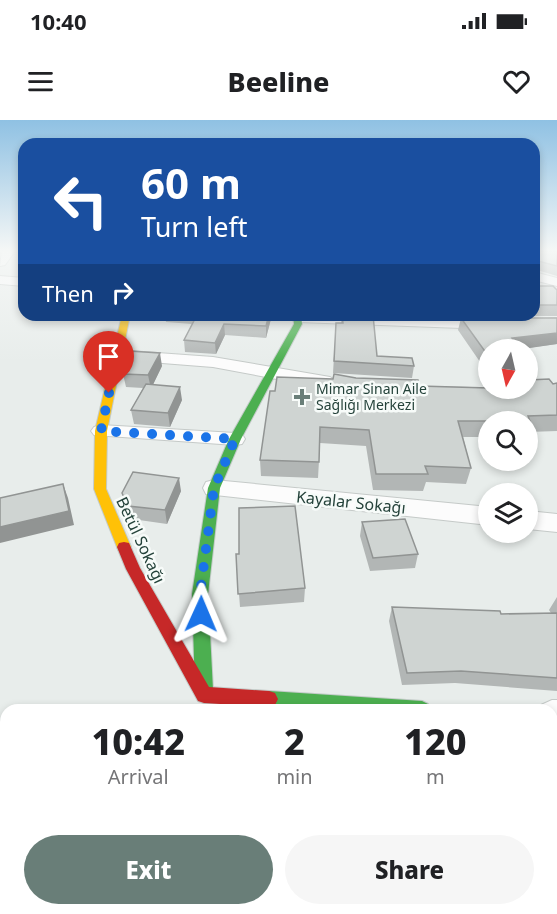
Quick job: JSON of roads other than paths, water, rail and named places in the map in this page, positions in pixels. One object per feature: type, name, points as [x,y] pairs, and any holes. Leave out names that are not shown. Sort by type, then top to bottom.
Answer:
[{"type":"street","name":"Betül Sokağı","points":[[125,321],[101,431],[100,489],[133,569],[205,702]]},
{"type":"street","points":[[259,704],[205,702],[200,594],[214,488],[235,439],[298,321]]},
{"type":"street","points":[[418,321],[515,325],[557,323]]},
{"type":"street","points":[[117,355],[191,359],[344,384]]},
{"type":"street","points":[[101,431],[235,439]]},
{"type":"street","name":"Kayalar Sokağı","points":[[214,488],[478,515]]},
{"type":"street","points":[[538,521],[557,523]]},
{"type":"place","name":"Mimar Sinan Aile Sağlığı Merkezi","points":[[302,397]]}]
